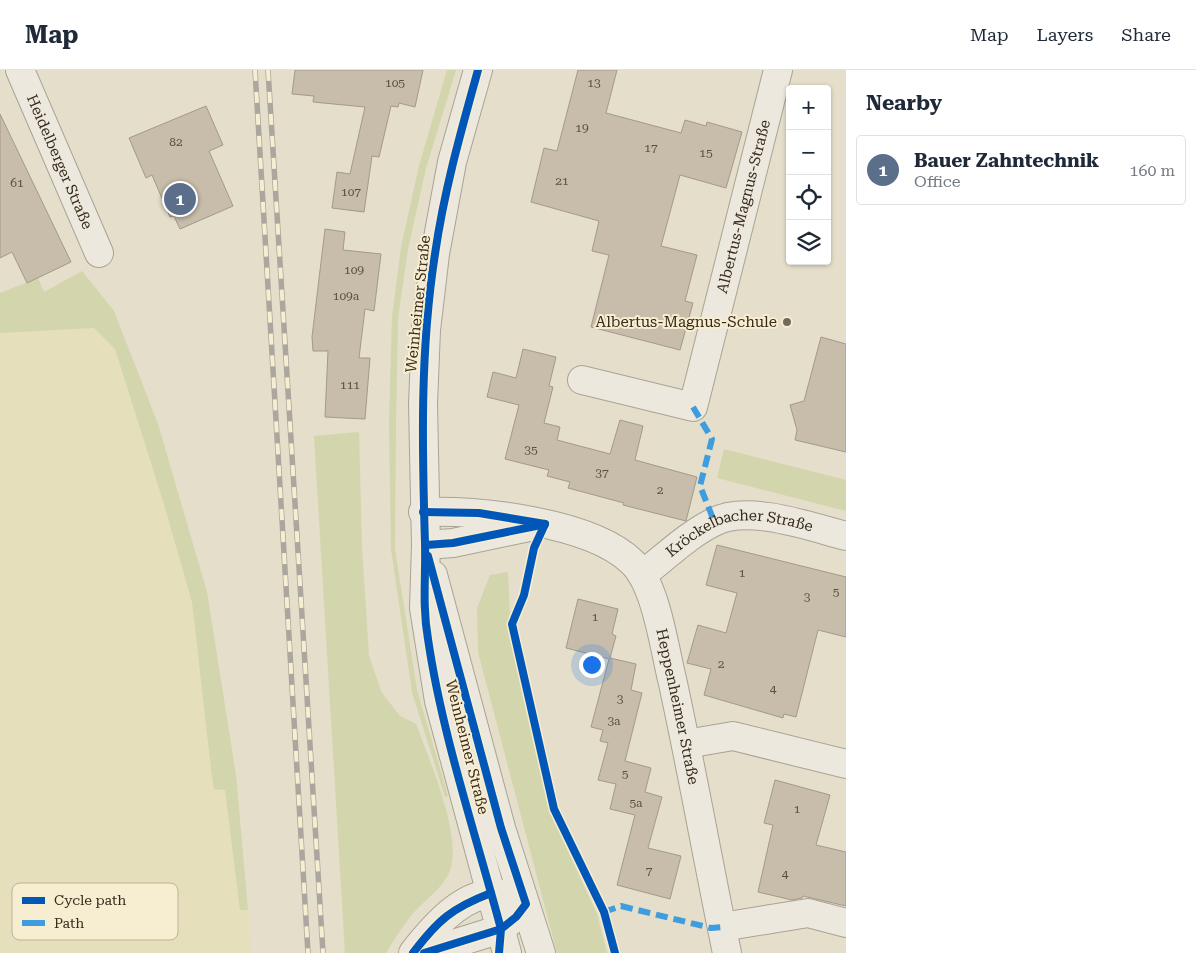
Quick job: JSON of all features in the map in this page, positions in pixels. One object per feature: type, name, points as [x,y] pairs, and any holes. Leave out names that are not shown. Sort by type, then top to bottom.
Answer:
[{"type":"street","name":"Heidelberger Straße","points":[[20,70],[100,253]]},
{"type":"street","name":"Weinheimer Straße","points":[[478,70],[452,162],[435,254],[426,330],[423,404],[423,512],[426,545],[424,608],[429,648],[440,700],[504,941]]},
{"type":"street","name":"Albertus-Magnus-Straße","points":[[582,380],[693,407],[778,70]]},
{"type":"street","name":"Heppenheimer Straße","points":[[423,512],[479,512],[572,530],[605,544],[627,557],[642,575],[656,608],[686,744],[728,953]]},
{"type":"street","name":"Kröckelbacher Straße","points":[[642,575],[714,521],[736,515],[782,519],[846,536]]},
{"type":"street","name":"Heppenheimer Straße","points":[[426,545],[453,544],[545,524]]},
{"type":"street","name":"Weinheimer Straße","points":[[426,545],[501,828],[541,953]]},
{"type":"street","points":[[686,744],[733,736],[846,764]]},
{"type":"street","points":[[413,953],[436,924],[464,903],[491,893],[506,895],[526,904],[516,917],[504,941],[424,953]]},
{"type":"street","points":[[722,926],[808,913],[846,923]]},
{"type":"shaded area","points":[[94,328],[115,348],[163,501],[192,602],[212,777],[225,790],[240,910],[248,910],[251,953],[0,953],[0,333]]},
{"type":"green space","points":[[447,70],[456,70],[426,168],[408,249],[398,318],[395,549],[417,690],[448,796],[445,797],[412,692],[391,549],[389,423],[392,317],[401,247],[419,166]]},
{"type":"green space","points":[[82,271],[114,311],[158,424],[207,592],[236,775],[248,910],[240,910],[225,790],[214,789],[192,602],[163,501],[115,349],[94,328],[0,333],[0,293],[38,278],[44,292]]},
{"type":"green space","points":[[359,432],[362,548],[369,656],[382,693],[400,716],[416,724],[443,800],[452,843],[452,861],[445,880],[408,919],[386,953],[345,953],[314,436]]},
{"type":"green space","points":[[724,449],[846,480],[846,511],[717,478]]},
{"type":"green space","points":[[508,572],[510,619],[550,812],[597,914],[607,953],[557,953],[478,652],[477,608],[490,575]]},
{"type":"building","points":[[295,70],[423,70],[415,107],[399,103],[398,107],[391,106],[379,157],[372,156],[364,212],[332,208],[337,172],[350,174],[365,107],[313,102],[314,96],[292,94]]},
{"type":"building","points":[[578,70],[617,70],[606,113],[681,133],[685,120],[706,126],[707,122],[742,132],[726,188],[680,175],[661,246],[697,255],[685,301],[693,303],[680,350],[591,327],[609,255],[592,251],[599,221],[531,202],[544,148],[557,151]]},
{"type":"building","points":[[206,106],[223,145],[209,151],[233,206],[180,229],[174,216],[170,217],[152,175],[146,178],[129,138]]},
{"type":"building","points":[[0,114],[71,262],[27,283],[12,252],[0,258]]},
{"type":"building","points":[[325,229],[345,232],[343,250],[381,254],[374,311],[365,309],[359,358],[370,358],[365,419],[325,417],[328,351],[313,351],[312,337]]},
{"type":"building","points":[[821,337],[846,344],[846,452],[795,440],[797,430],[790,405],[804,401]]},
{"type":"building","points":[[523,349],[556,357],[549,386],[553,387],[544,423],[560,427],[557,440],[610,454],[620,420],[643,426],[635,460],[697,477],[686,521],[623,505],[624,503],[568,488],[570,482],[547,476],[549,470],[505,459],[519,405],[487,397],[493,372],[516,378]]},
{"type":"building","points":[[717,545],[846,577],[846,637],[818,630],[796,717],[784,714],[783,718],[704,695],[711,669],[687,663],[698,625],[726,633],[737,593],[706,585]]},
{"type":"building","points":[[578,599],[618,609],[612,634],[616,636],[610,658],[636,664],[631,690],[642,693],[625,761],[651,768],[645,792],[662,797],[648,848],[681,856],[670,899],[617,885],[635,815],[610,809],[616,784],[598,780],[608,743],[600,741],[603,730],[591,727],[609,659],[566,648]]},
{"type":"building","points":[[775,780],[830,795],[816,845],[846,852],[846,906],[803,896],[802,898],[792,900],[758,892],[773,825],[764,823]]},
{"type":"railway","points":[[255,70],[308,953]]},
{"type":"railway","points":[[268,70],[323,953]]},
{"type":"marked path","points":[[693,407],[712,439],[700,486],[714,521]]},
{"type":"marked path","points":[[604,912],[621,906],[711,928],[722,927]]},
{"type":"cycle path","points":[[478,70],[448,184],[430,290],[423,398],[425,602],[428,639],[442,712],[460,785],[501,929],[499,953]]},
{"type":"cycle path","points":[[423,512],[479,513],[545,524]]},
{"type":"cycle path","points":[[545,524],[534,548],[524,595],[512,624],[554,809],[604,912],[615,953]]},
{"type":"cycle path","points":[[426,545],[453,543],[536,526]]},
{"type":"cycle path","points":[[424,953],[501,929],[516,917],[526,904],[501,828],[428,556]]},
{"type":"cycle path","points":[[413,953],[438,923],[447,916],[466,904],[491,893]]},
{"type":"place","name":"Bauer Zahntechnik","points":[[180,199]]},
{"type":"place","name":"Albertus-Magnus-Schule","points":[[787,322]]}]
